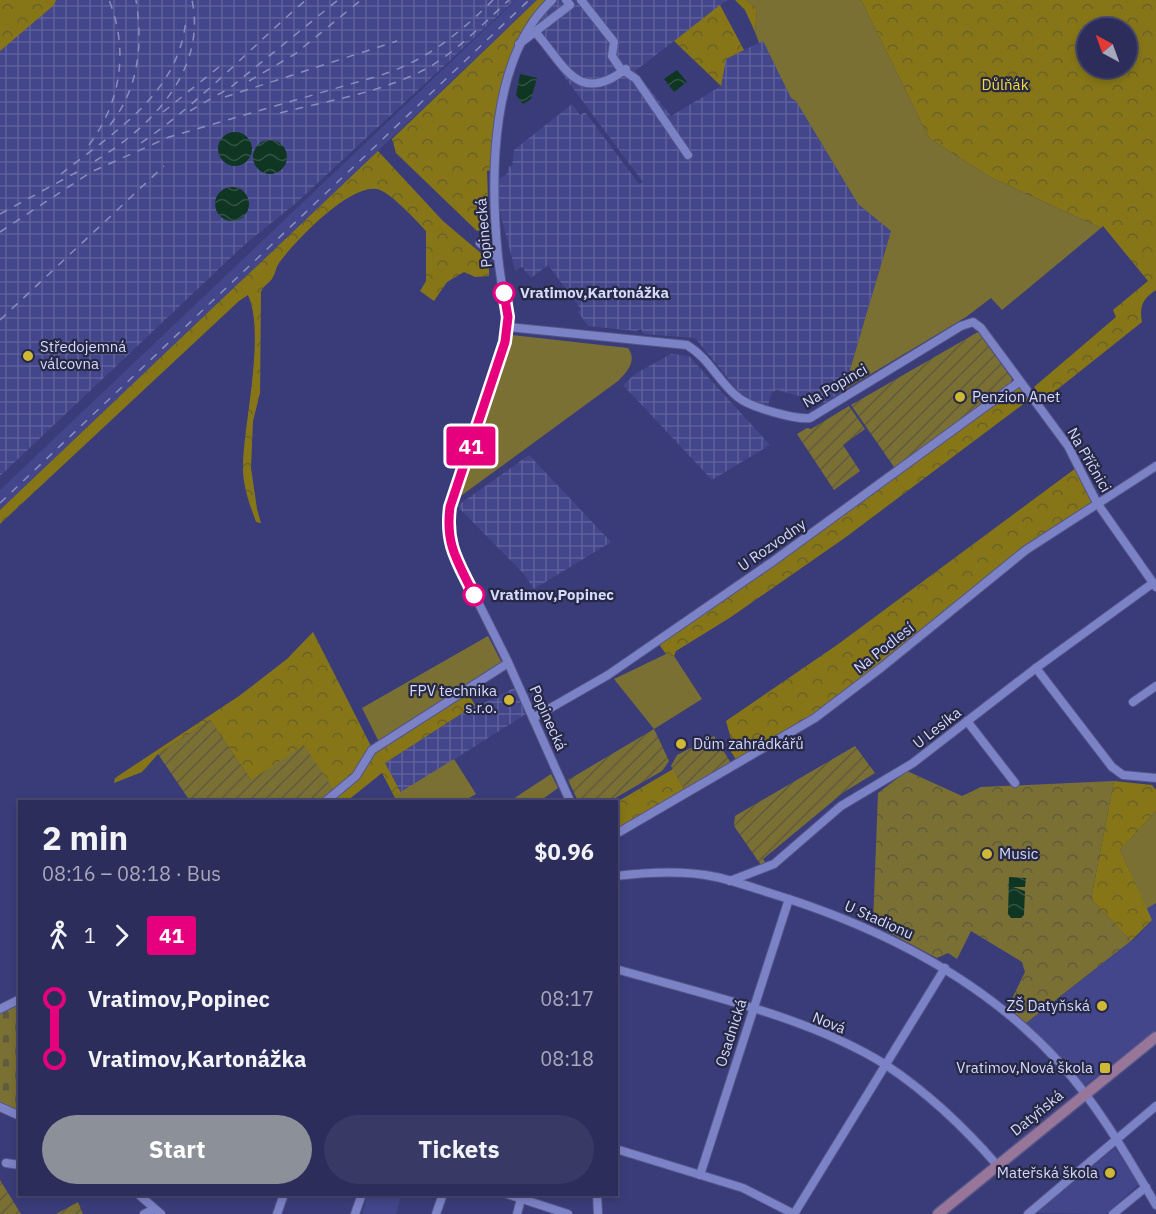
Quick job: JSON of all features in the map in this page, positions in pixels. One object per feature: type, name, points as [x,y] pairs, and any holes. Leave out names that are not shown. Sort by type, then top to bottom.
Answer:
[{"type":"main road","name":"Datyňská","points":[[938,1214],[1084,1093],[1156,1037]]},
{"type":"street","name":"Popinecká","points":[[552,0],[536,15],[518,45],[497,126],[493,201],[498,258],[508,317],[507,327],[505,342],[450,507],[447,527],[450,546],[508,663],[570,800]]},
{"type":"street","points":[[518,45],[570,5],[566,0]]},
{"type":"street","points":[[581,0],[614,42],[612,56],[620,68],[626,69],[636,79],[688,155]]},
{"type":"street","points":[[536,33],[568,75],[580,83],[601,83],[626,69]]},
{"type":"street","points":[[480,243],[498,258]]},
{"type":"street","name":"Na Popinci","points":[[507,327],[687,345],[701,353],[740,399],[800,419],[810,418],[961,326],[973,322]]},
{"type":"street","name":"Na Příčnici","points":[[973,322],[981,328],[1068,446],[1097,503],[1154,585]]},
{"type":"street","name":"U Rozvodny","points":[[533,718],[608,675],[772,562],[1019,382]]},
{"type":"street","name":"Na Podlesí","points":[[618,833],[815,718],[882,668],[1026,550],[1156,466]]},
{"type":"street","name":"U Lesíka","points":[[730,881],[774,864],[841,806],[913,763],[1036,668],[1154,585]]},
{"type":"street","points":[[327,800],[356,776],[372,750],[508,663]]},
{"type":"street","points":[[1036,668],[1112,767],[1123,775],[1156,778]]},
{"type":"street","points":[[1133,702],[1156,686]]},
{"type":"street","points":[[967,721],[1015,783]]},
{"type":"street","name":"U Stadionu","points":[[618,876],[652,872],[716,876],[789,899],[891,938],[945,968],[1013,1020],[1059,1062],[1117,1139],[1156,1205]]},
{"type":"street","name":"Osadnická","points":[[700,1175],[789,899]]},
{"type":"street","points":[[618,1150],[743,1188],[794,1214],[945,968]]},
{"type":"street","name":"Nová","points":[[618,970],[753,1009],[817,1032],[885,1065],[934,1101],[997,1165]]},
{"type":"street","points":[[0,1009],[18,1000]]},
{"type":"street","points":[[1028,1214],[1156,1106]]},
{"type":"street","points":[[0,1107],[18,1115]]},
{"type":"street","points":[[6,1163],[18,1165]]},
{"type":"street","points":[[1113,1214],[1146,1187]]},
{"type":"street","points":[[140,1196],[157,1211]]},
{"type":"street","points":[[277,1214],[283,1196]]},
{"type":"street","points":[[355,1214],[361,1196]]},
{"type":"street","points":[[436,1214],[441,1196]]},
{"type":"street","points":[[514,1196],[568,1214]]},
{"type":"street","points":[[597,1196],[598,1214]]},
{"type":"street","points":[[517,1214],[521,1198]]},
{"type":"street","points":[[144,1214],[157,1211]]},
{"type":"shaded area","points":[[0,0],[515,0],[296,203],[243,246],[0,476]]},
{"type":"shaded area","points":[[516,0],[537,0],[0,510],[0,490]]},
{"type":"shaded area","points":[[551,0],[727,0],[635,71],[671,116],[721,86],[725,59],[763,41],[791,98],[796,101],[858,204],[891,231],[844,390],[825,403],[777,390],[772,392],[768,405],[744,398],[695,338],[644,334],[641,329],[636,331],[588,326],[578,312],[581,309],[548,265],[531,278],[522,267],[515,270],[499,208],[499,179],[507,174],[509,166],[512,167],[514,150],[572,104],[580,115],[585,112],[639,184],[643,182],[525,24]]},
{"type":"shaded area","points":[[671,354],[689,356],[770,445],[712,480],[623,385],[635,374]]},
{"type":"shaded area","points":[[529,455],[611,542],[534,589],[524,574],[457,506]]},
{"type":"shaded area","name":"FPV technika s.r.o.","points":[[514,688],[526,714],[401,793],[385,763],[480,702],[482,704]]},
{"type":"shaded area","name":"ZŠ Datyňská","points":[[1156,903],[1156,1030],[1084,1086],[1026,1023],[1137,937],[1152,920],[1146,909]]},
{"type":"shaded area","name":"Mateřská škola","points":[[1115,1148],[1139,1184],[1106,1214],[1036,1213]]},
{"type":"shaded area","points":[[367,1196],[401,1196],[396,1214],[362,1214]]},
{"type":"green space","points":[[0,0],[56,0],[54,5],[0,51]]},
{"type":"green space","points":[[537,0],[552,0],[518,45],[496,139],[492,141],[491,170],[487,171],[489,227],[477,231],[396,153],[392,139]]},
{"type":"green space","points":[[735,0],[747,0],[757,9],[755,32],[745,10]]},
{"type":"green space","points":[[747,0],[861,0],[929,138],[990,177],[1101,228],[1002,310],[991,298],[966,317],[844,390],[891,231],[858,204],[796,101],[791,98],[763,41],[759,43],[755,32],[757,9]]},
{"type":"green space","name":"Důlňák","points":[[861,0],[1156,0],[1156,290],[1143,303],[1142,322],[1044,400],[1034,387],[1116,317],[1113,310],[1148,281],[1103,226],[1101,228],[990,177],[929,138]]},
{"type":"green space","points":[[720,5],[744,50],[726,59],[721,86],[674,41]]},
{"type":"green space","points":[[378,151],[443,221],[489,260],[489,276],[475,277],[464,272],[447,282],[434,301],[420,291],[426,281],[426,231],[395,201],[377,189],[365,190],[352,195],[338,204],[297,241],[279,263],[273,277],[261,292],[260,393],[253,421],[251,468],[261,523],[256,522],[243,475],[255,332],[248,295],[0,524],[0,510]]},
{"type":"green space","points":[[978,332],[1012,379],[1010,385],[898,468],[894,467],[851,405]]},
{"type":"green space","points":[[512,335],[628,348],[632,357],[631,362],[628,370],[618,381],[458,498]]},
{"type":"green space","points":[[1018,387],[1030,399],[846,537],[731,617],[676,651],[674,656],[666,654],[658,643]]},
{"type":"green space","points":[[849,406],[865,429],[843,445],[860,471],[834,490],[797,434],[807,428],[811,429]]},
{"type":"green space","points":[[1076,468],[1093,502],[1027,548],[816,713],[737,761],[728,747],[731,739],[726,721],[837,645]]},
{"type":"green space","points":[[313,632],[372,748],[466,690],[475,705],[385,763],[401,793],[394,796],[382,773],[348,800],[326,800],[251,780],[210,720],[158,754],[142,772],[114,783],[115,778],[239,696],[287,659]]},
{"type":"green space","points":[[488,636],[502,663],[379,742],[362,708]]},
{"type":"green space","points":[[666,654],[674,656],[702,699],[654,729],[614,679]]},
{"type":"green space","points":[[210,720],[251,780],[304,745],[335,791],[324,800],[189,800],[158,754]]},
{"type":"green space","points":[[654,729],[669,761],[662,771],[612,800],[578,800],[568,780]]},
{"type":"green space","points":[[714,736],[731,763],[685,791],[671,766],[677,755]]},
{"type":"green space","points":[[855,746],[875,773],[844,792],[763,859],[767,865],[763,868],[734,826],[735,816]]},
{"type":"green space","points":[[454,759],[476,794],[466,800],[396,800],[394,796]]},
{"type":"green space","points":[[673,769],[685,791],[618,830],[618,801]]},
{"type":"green space","points":[[907,771],[962,796],[981,787],[1114,781],[1091,899],[1131,941],[1026,1023],[1008,1007],[1025,972],[1022,962],[971,931],[957,959],[948,953],[937,958],[873,924],[878,793]]},
{"type":"green space","points":[[551,774],[558,788],[541,800],[512,800]]},
{"type":"green space","points":[[1114,781],[1152,785],[1156,790],[1156,811],[1120,850],[1152,920],[1131,941],[1091,899]]},
{"type":"green space","points":[[1156,811],[1156,903],[1146,909],[1120,850]]},
{"type":"green space","points":[[18,1002],[18,1112],[0,1102],[0,1011]]},
{"type":"green space","points":[[0,1180],[21,1214],[0,1214]]},
{"type":"green space","points":[[78,1202],[83,1214],[56,1214]]},
{"type":"water","points":[[677,70],[687,82],[674,92],[664,79]]},
{"type":"water","points":[[520,74],[537,78],[531,99],[523,104],[516,95]]},
{"type":"water","points":[[235,132],[247,137],[252,149],[247,161],[235,166],[223,161],[218,149],[223,137]]},
{"type":"water","points":[[270,140],[282,145],[287,157],[282,169],[270,174],[258,169],[253,157],[258,145]]},
{"type":"water","points":[[232,187],[244,192],[249,204],[244,216],[232,221],[220,216],[215,204],[220,192]]},
{"type":"water","points":[[1009,877],[1026,878],[1025,887],[1013,887],[1025,891],[1024,915],[1021,918],[1011,918],[1008,914]]},
{"type":"railway","points":[[89,145],[108,111],[115,93],[118,75],[119,38],[109,0]]},
{"type":"railway","points":[[110,125],[120,111],[133,81],[139,33],[136,0]]},
{"type":"railway","points":[[95,161],[116,148],[135,132],[170,95],[191,50],[194,26],[192,0]]},
{"type":"railway","points":[[141,143],[205,92],[306,0]]},
{"type":"railway","points":[[190,111],[231,87],[338,0]]},
{"type":"railway","points":[[249,81],[295,54],[361,0]]},
{"type":"railway","points":[[0,232],[91,172],[169,137],[378,76],[411,63],[440,46],[493,0]]},
{"type":"railway","points":[[280,113],[377,89],[414,75],[452,51],[509,0]]},
{"type":"railway","points":[[0,503],[529,0]]},
{"type":"railway","points":[[61,174],[122,126],[157,90],[171,69],[181,45],[186,19]]},
{"type":"railway","points":[[225,97],[397,41]]},
{"type":"railway","points":[[163,112],[219,67]]},
{"type":"railway","points":[[0,320],[164,166]]},
{"type":"railway","points":[[0,214],[77,172]]},
{"type":"bus line","name":"41","points":[[474,595],[450,546],[447,527],[450,507],[505,342],[508,317],[504,293]]},
{"type":"place","name":"Vratimov,Kartonážka","points":[[504,293]]},
{"type":"place","name":"Středojemná válcovna","points":[[28,356]]},
{"type":"place","name":"Penzion Anet","points":[[960,397]]},
{"type":"place","name":"Vratimov,Popinec","points":[[474,595]]},
{"type":"place","name":"FPV technika s.r.o.","points":[[509,700]]},
{"type":"place","name":"Dům zahrádkářů","points":[[681,744]]},
{"type":"place","name":"Music","points":[[987,854]]},
{"type":"place","name":"ZŠ Datyňská","points":[[1102,1006]]},
{"type":"place","name":"Vratimov,Nová škola","points":[[1105,1068]]},
{"type":"place","name":"Mateřská škola","points":[[1110,1173]]}]
